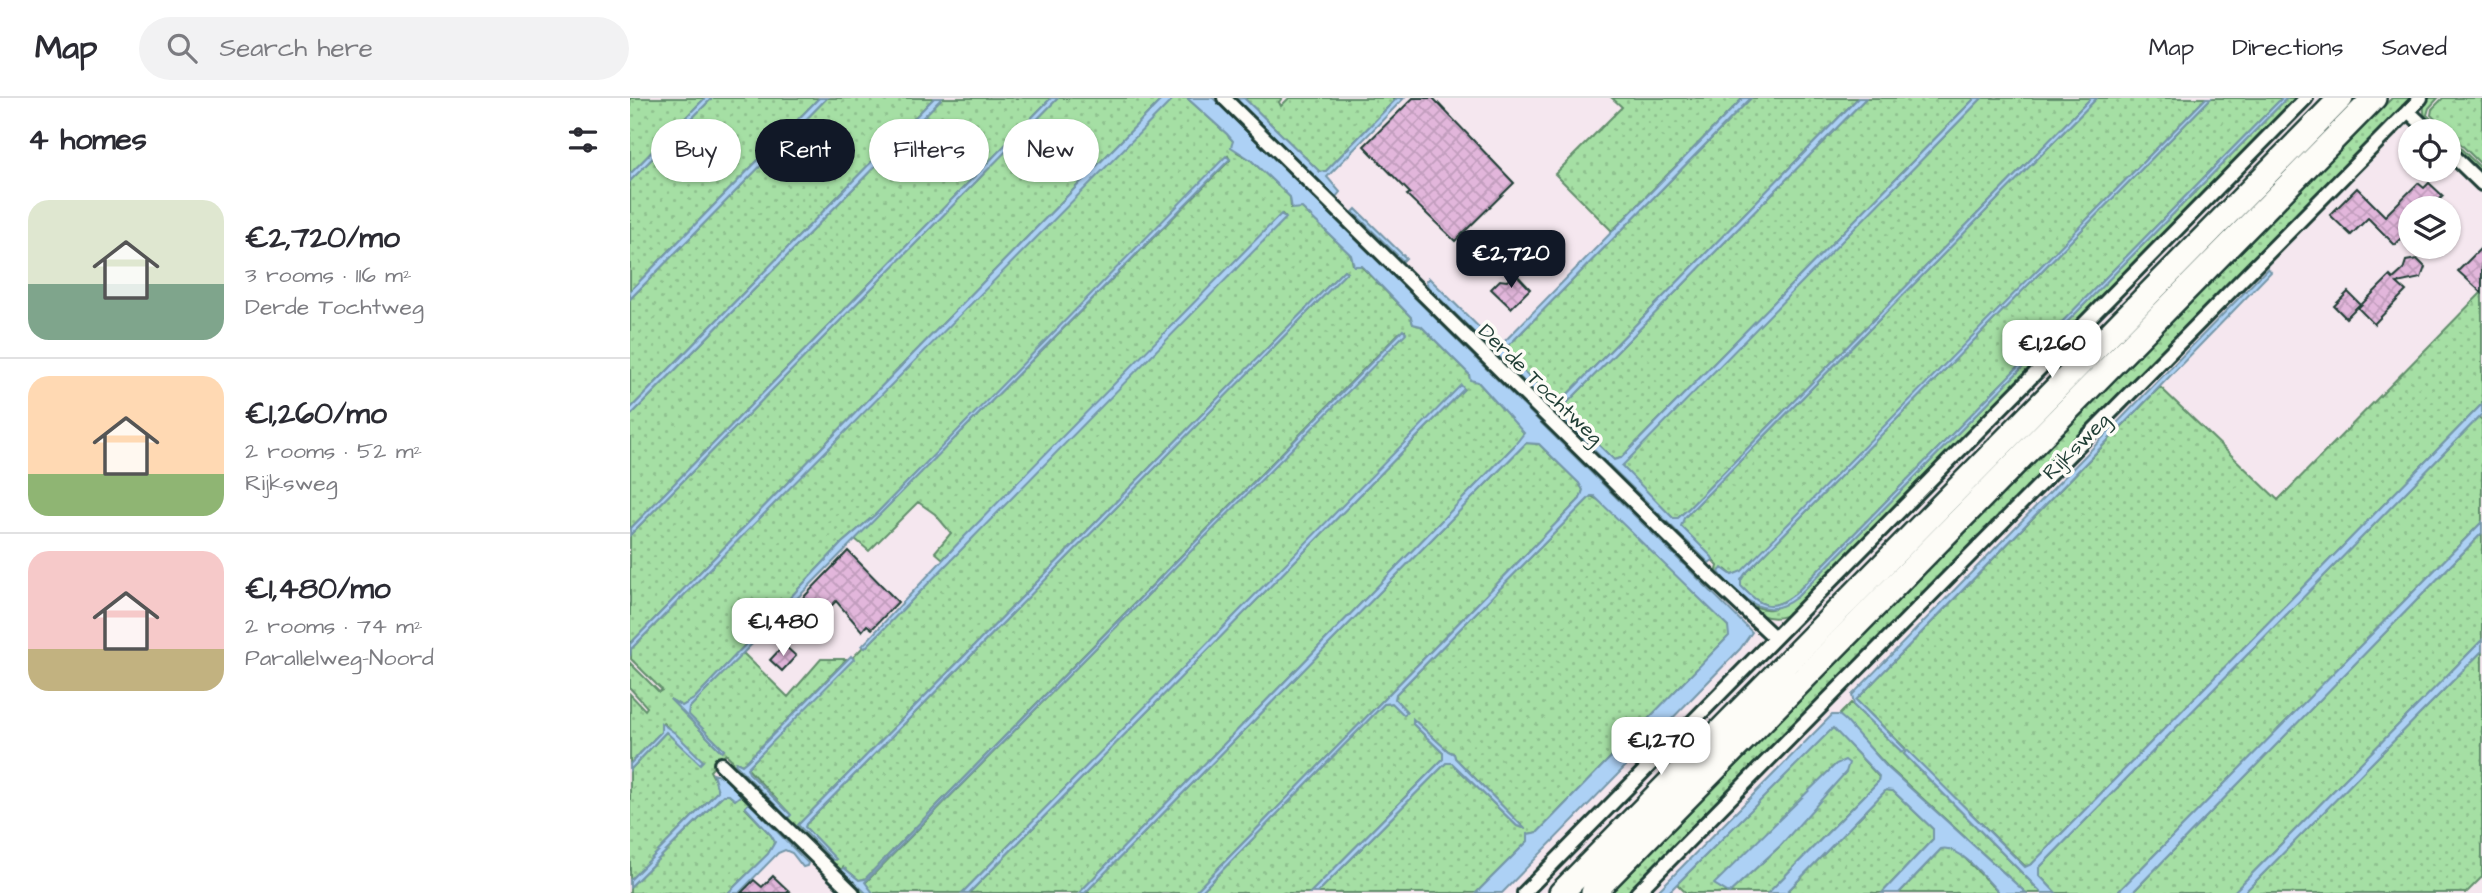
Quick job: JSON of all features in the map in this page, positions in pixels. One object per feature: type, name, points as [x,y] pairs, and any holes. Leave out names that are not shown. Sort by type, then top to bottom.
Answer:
[{"type":"highway","points":[[1560,893],[2341,98]]},
{"type":"highway","name":"Rijksweg","points":[[1593,893],[2374,98]]},
{"type":"street","name":"Derde Tochtweg","points":[[1224,98],[1774,637]]},
{"type":"street","points":[[1524,893],[2306,98]]},
{"type":"street","name":"Rijksweg","points":[[1637,893],[2421,98]]},
{"type":"street","points":[[2408,111],[2416,119]]},
{"type":"street","points":[[2461,163],[2482,184]]},
{"type":"street","points":[[721,764],[853,893]]},
{"type":"green space","points":[[630,98],[705,98],[684,119],[651,119],[651,153],[630,174]]},
{"type":"green space","points":[[712,98],[819,98],[798,119],[755,119],[755,163],[741,178],[741,119],[691,119]]},
{"type":"green space","points":[[827,98],[934,98],[913,119],[869,119],[869,164],[855,179],[855,119],[806,119]]},
{"type":"green space","points":[[942,98],[1051,98],[1030,119],[1003,119],[1003,147],[989,161],[989,119],[921,119]]},
{"type":"green space","points":[[1058,98],[1163,98],[1099,164],[1099,119],[1037,119]]},
{"type":"green space","points":[[1172,98],[1187,98],[1227,134],[1237,152],[1251,160],[1290,197],[1291,208],[1301,207],[1351,255],[1353,265],[1361,266],[1411,317],[1413,324],[1421,326],[1524,432],[1522,438],[1079,893],[969,893],[1464,389],[1461,386],[962,893],[873,893],[865,883],[1405,331],[1399,333],[865,879],[859,880],[843,867],[842,870],[866,893],[858,893],[733,768],[732,760],[726,754],[710,771],[718,791],[630,880],[630,770],[666,732],[702,761],[663,723],[661,732],[630,764],[630,694],[645,710],[647,707],[630,688],[630,663],[659,692],[662,690],[631,659],[631,649],[1090,182],[1099,182],[1099,172]],"holes":[[[1228,156],[1230,160],[855,539],[869,551],[918,502],[935,514],[951,533],[935,552],[943,559],[1282,214],[1285,217],[747,768],[791,815],[736,762],[742,765],[747,761],[847,659],[821,659],[788,697],[743,653],[689,708],[688,714],[724,750],[722,752],[670,699],[682,706],[694,699],[842,543],[876,514]],[[1344,270],[1347,272],[806,824],[805,827],[836,860],[798,825]]]},
{"type":"green space","points":[[1244,98],[1282,98],[1279,102],[1281,106],[1289,98],[1397,98],[1326,171],[1320,172]]},
{"type":"green space","points":[[1612,98],[1743,98],[1612,231],[1555,174],[1622,107]]},
{"type":"green space","points":[[1751,98],[1858,98],[1561,401],[1555,403],[1506,354],[1507,347]]},
{"type":"green space","points":[[1866,98],[1975,98],[1621,458],[1614,460],[1566,413],[1565,405]]},
{"type":"green space","points":[[1982,98],[2091,98],[1690,507],[1678,518],[1673,518],[1621,466]]},
{"type":"green space","points":[[2097,98],[2206,98],[1742,572],[1732,575],[1725,569],[1749,602],[1763,609],[1771,609],[1797,597],[2287,98],[2298,98],[1794,612],[1782,617],[1771,617],[1749,609],[1731,593],[1716,574],[1718,566],[1681,526],[1681,521]]},
{"type":"green space","points":[[2211,98],[2282,98],[1795,594],[1779,604],[1766,605],[1747,593],[1740,586],[1745,574]]},
{"type":"green space","points":[[2392,98],[2413,98],[1630,893],[1611,893]]},
{"type":"green space","points":[[2428,98],[2438,98],[2429,108],[2427,115],[2431,119],[2426,119],[2425,102]]},
{"type":"green space","points":[[2443,98],[2482,98],[2482,165],[2461,144],[2461,119],[2435,119],[2431,115],[2432,109]]},
{"type":"green space","points":[[2461,149],[2482,169],[2482,180],[2461,160]]},
{"type":"green space","points":[[1003,154],[1003,182],[1081,182],[630,644],[630,535],[976,182],[989,182],[989,168]]},
{"type":"green space","points":[[651,160],[651,182],[737,182],[630,291],[630,181]]},
{"type":"green space","points":[[755,171],[755,182],[852,182],[630,409],[630,299]]},
{"type":"green space","points":[[869,172],[869,182],[969,182],[630,529],[630,416]]},
{"type":"green space","points":[[2482,292],[2482,404],[2032,864],[2026,867],[1907,751],[1904,754],[2042,893],[2026,893],[1887,766],[1839,715],[1851,703],[1902,752],[1905,748],[1856,700],[2160,387],[2278,500]]},
{"type":"green space","points":[[2479,417],[2482,420],[2482,522],[2117,893],[2056,893],[2039,875],[2039,868]]},
{"type":"green space","points":[[1526,443],[1539,444],[1579,483],[1583,490],[1580,499],[1194,893],[1085,893]]},
{"type":"green space","points":[[1591,496],[1604,503],[1730,631],[1729,636],[1538,832],[1528,834],[1528,841],[1476,893],[1317,893],[1446,763],[1452,763],[1517,826],[1524,828],[1454,754],[1413,719],[1413,724],[1443,753],[1443,759],[1310,893],[1200,893],[1384,704],[1392,703],[1405,714],[1406,711],[1395,699],[1396,694]]},
{"type":"green space","points":[[2482,533],[2482,640],[2233,893],[2132,893]]},
{"type":"green space","points":[[2482,651],[2482,877],[2466,893],[2244,893]]},
{"type":"green space","points":[[1833,727],[1879,777],[1878,782],[1768,893],[1729,893],[1686,893],[1677,884]],"holes":[[[1835,765],[1802,820],[1780,846],[1729,893],[1715,884]]]},
{"type":"green space","points":[[1886,790],[1893,791],[1933,829],[1933,839],[1882,893],[1786,893]]},
{"type":"green space","points":[[723,795],[729,795],[735,800],[741,795],[749,803],[745,808],[775,842],[768,854],[728,893],[630,893],[630,887]]},
{"type":"green space","points":[[1947,847],[1958,851],[1999,893],[1899,893],[1941,849]]},
{"type":"water","points":[[705,98],[712,98],[691,119],[684,119]]},
{"type":"water","points":[[819,98],[827,98],[806,119],[798,119]]},
{"type":"water","points":[[934,98],[942,98],[921,119],[913,119]]},
{"type":"water","points":[[1051,98],[1058,98],[1037,119],[1030,119]]},
{"type":"water","points":[[1163,98],[1172,98],[1099,174],[1099,164]]},
{"type":"water","points":[[1187,98],[1213,98],[1752,632],[1740,649],[1502,893],[1476,893],[1528,841],[1528,834],[1538,832],[1729,636],[1728,626],[1594,496],[1591,496],[1396,694],[1395,699],[1407,712],[1404,715],[1392,703],[1384,704],[1200,893],[1194,893],[1580,499],[1583,490],[1579,483],[1539,444],[1526,443],[1085,893],[1079,893],[1524,433],[1478,382],[1470,380],[1469,374],[1421,326],[1413,324],[1411,317],[1362,266],[1354,266],[1351,255],[1302,208],[1292,209],[1290,197],[1251,160],[1231,147],[1233,141],[1227,134]]},
{"type":"water","points":[[1244,98],[1320,172],[1326,171],[1397,98],[1404,98],[1327,177],[1340,192],[1336,197],[1235,99]]},
{"type":"water","points":[[1743,98],[1751,98],[1507,347],[1506,354],[1555,402],[1561,401],[1858,98],[1866,98],[1565,405],[1566,413],[1614,460],[1621,458],[1975,98],[1982,98],[1622,466],[1673,518],[1678,518],[1690,507],[2091,98],[2097,98],[1684,518],[1681,526],[1712,557],[1713,560],[1709,563],[1428,287],[1426,281],[1429,278],[1499,347]]},
{"type":"water","points":[[2206,98],[2211,98],[1745,574],[1741,586],[1748,593],[1766,605],[1779,604],[1795,594],[2282,98],[2287,98],[1797,597],[1783,605],[1763,607],[1749,601],[1729,585],[1719,572],[1722,568],[1732,575],[1742,571]]},
{"type":"water","points":[[1003,147],[1003,154],[989,168],[989,161]]},
{"type":"water","points":[[651,153],[651,160],[630,181],[630,174]]},
{"type":"water","points":[[1226,156],[1230,159],[689,708],[688,714],[724,750],[722,752],[670,699],[682,706],[694,699],[842,543],[876,514]]},
{"type":"water","points":[[755,163],[755,171],[630,299],[630,291],[737,182],[741,182],[741,178]]},
{"type":"water","points":[[869,164],[869,172],[630,416],[630,409],[852,182],[855,182]]},
{"type":"water","points":[[969,182],[976,182],[630,535],[630,529]]},
{"type":"water","points":[[1081,182],[1091,182],[631,649],[630,656],[630,644]]},
{"type":"water","points":[[1356,209],[1406,258],[1403,261],[1353,212]]},
{"type":"water","points":[[1281,214],[1286,218],[865,648],[862,646],[965,536]]},
{"type":"water","points":[[2268,268],[2271,272],[1856,700],[1905,749],[1902,752],[1854,706],[1852,695]]},
{"type":"water","points":[[1344,270],[1347,272],[806,824],[805,827],[836,859],[833,860],[798,825]]},
{"type":"water","points":[[1403,330],[1406,333],[865,882],[873,893],[866,893],[841,870],[844,868],[859,880],[865,879]]},
{"type":"water","points":[[1461,385],[1464,389],[969,893],[962,893]]},
{"type":"water","points":[[2482,404],[2482,414],[2039,868],[2039,875],[2056,893],[2042,893],[1904,754],[1907,750],[2025,867],[2032,864]]},
{"type":"water","points":[[2482,522],[2482,533],[2132,893],[2117,893]]},
{"type":"water","points":[[2482,640],[2482,651],[2244,893],[2233,893]]},
{"type":"water","points":[[851,656],[854,659],[747,768],[791,815],[788,818],[735,764],[736,762],[742,765],[747,761]]},
{"type":"water","points":[[1832,715],[1839,715],[1846,721],[1887,767],[2026,893],[1999,893],[1964,857],[1948,849],[1941,849],[1899,893],[1882,893],[1933,839],[1933,829],[1893,791],[1886,790],[1786,893],[1768,893],[1878,782],[1879,776],[1833,728],[1668,893],[1656,893]]},
{"type":"water","points":[[1413,719],[1454,754],[1524,828],[1517,826],[1452,763],[1446,763],[1317,893],[1310,893],[1443,759],[1443,753],[1413,724]]},
{"type":"water","points":[[661,723],[703,761],[700,764],[666,732],[630,770],[630,764],[661,732]]},
{"type":"water","points":[[1845,760],[1849,763],[1846,772],[1780,846],[1729,893],[1714,884],[1836,764]]},
{"type":"water","points":[[713,774],[723,777],[741,795],[735,800],[729,795],[723,795],[630,887],[630,880],[718,791]]},
{"type":"water","points":[[749,803],[808,863],[803,867],[792,853],[785,850],[778,853],[739,893],[728,893],[768,854],[775,842],[745,807]]},
{"type":"building","points":[[1413,98],[1433,98],[1514,183],[1455,241],[1407,195],[1410,193],[1364,146]]},
{"type":"building","points":[[2418,183],[2424,188],[2429,183],[2443,196],[2405,196]]},
{"type":"building","points":[[2357,188],[2385,216],[2398,203],[2398,242],[2395,245],[2368,218],[2351,235],[2330,215]]},
{"type":"building","points":[[2482,247],[2482,293],[2458,271]]},
{"type":"building","points":[[2417,259],[2425,267],[2421,278],[2397,283],[2406,291],[2374,324],[2358,308],[2390,276],[2393,279],[2403,270],[2406,261]]},
{"type":"building","points":[[1515,273],[1530,289],[1511,308],[1491,289],[1500,280],[1507,281]]},
{"type":"building","points":[[2348,292],[2360,304],[2346,318],[2334,306]]},
{"type":"building","points":[[848,551],[898,602],[872,629],[867,625],[862,631],[836,601],[818,620],[799,602]]},
{"type":"building","points":[[784,645],[796,656],[782,671],[770,660]]},
{"type":"building","points":[[773,876],[791,893],[741,893],[754,880],[762,887]]}]
